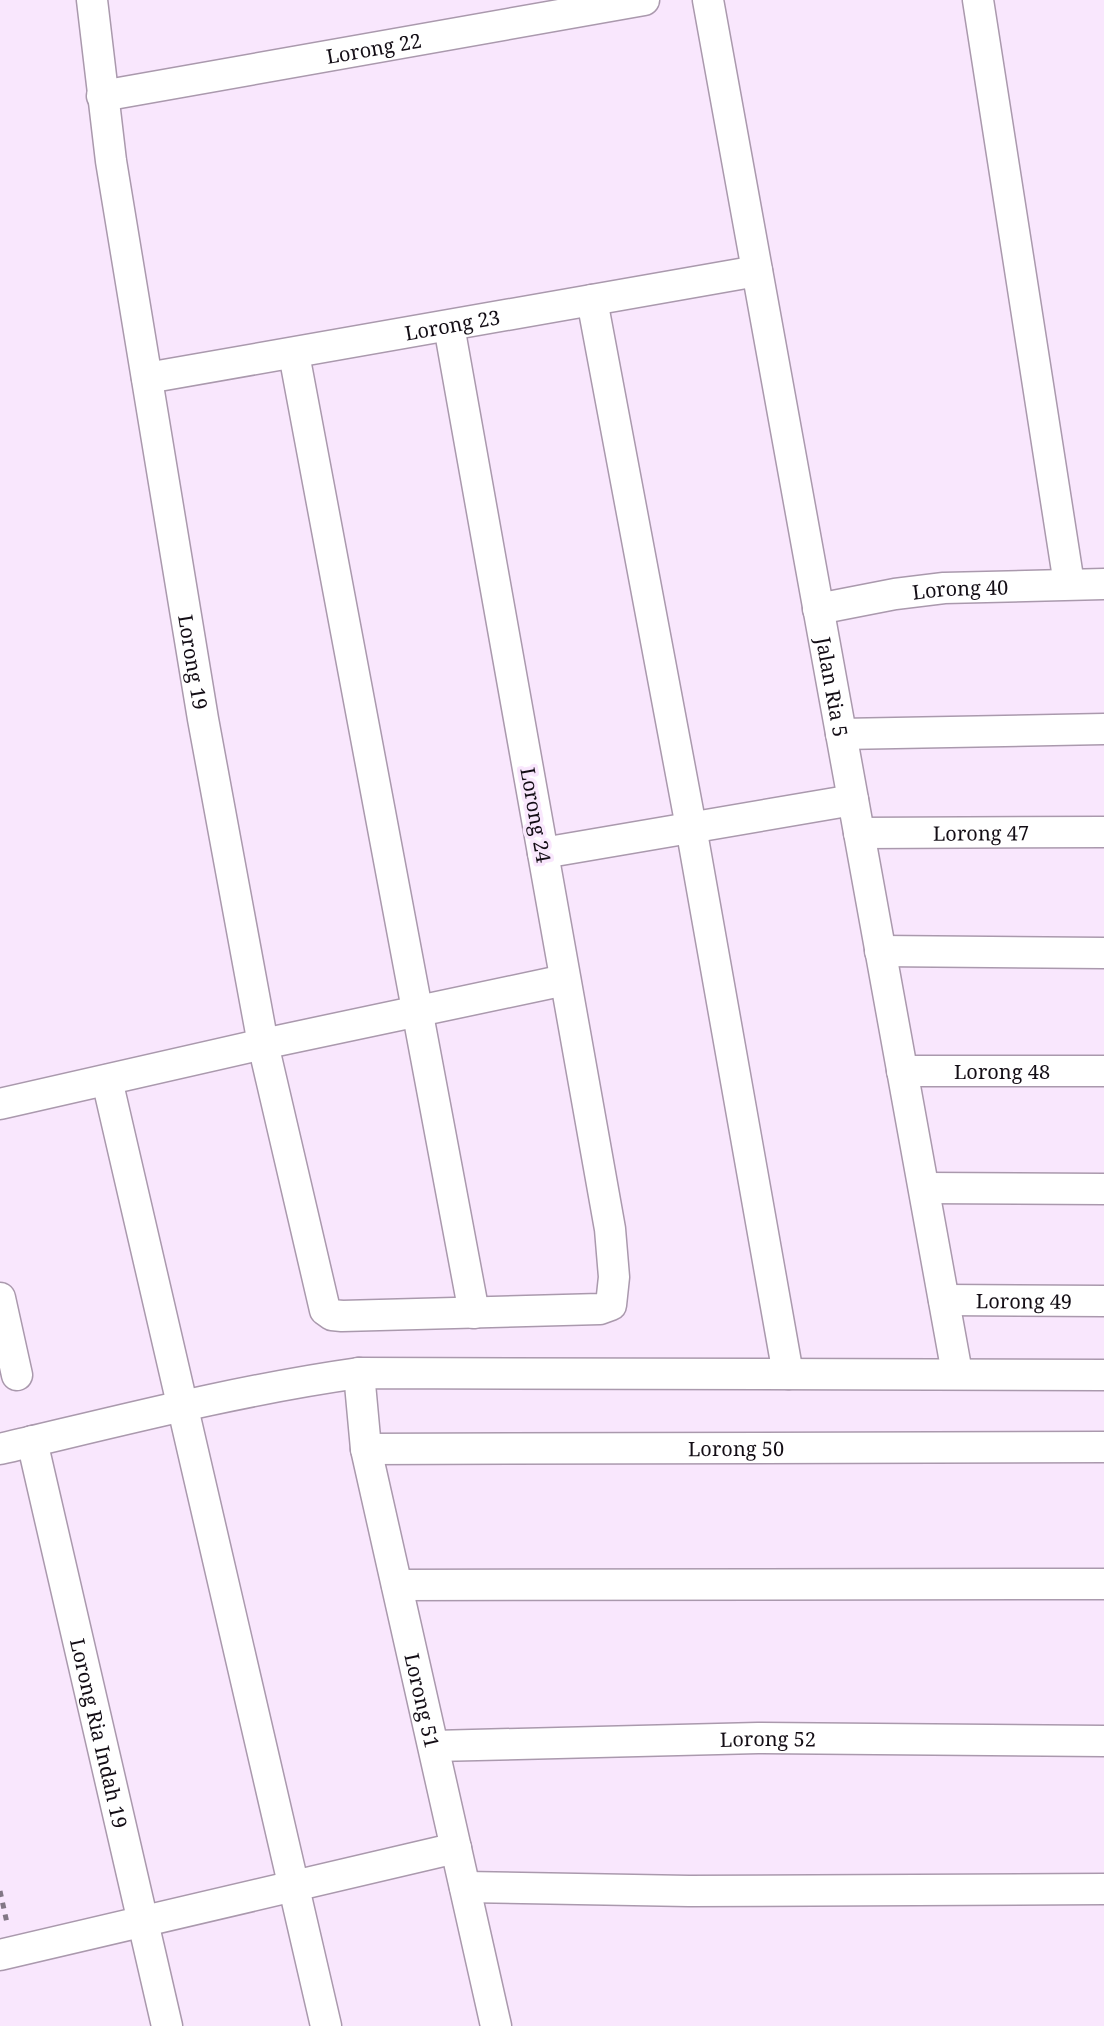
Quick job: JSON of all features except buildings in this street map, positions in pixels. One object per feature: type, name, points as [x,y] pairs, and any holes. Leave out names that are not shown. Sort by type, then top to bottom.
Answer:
[{"type":"street","name":"Lorong 19","points":[[92,0],[102,96],[203,719],[263,1044],[325,1310],[332,1315],[474,1313]]},
{"type":"street","name":"Lorong 22","points":[[102,96],[644,0]]},
{"type":"street","name":"Jalan Ria 5","points":[[708,0],[957,1373]]},
{"type":"street","points":[[978,0],[1069,584]]},
{"type":"street","name":"Lorong 23","points":[[147,378],[757,271]]},
{"type":"street","points":[[592,300],[691,827],[788,1374]]},
{"type":"street","name":"Lorong 24","points":[[449,326],[610,1229],[614,1277],[611,1305],[600,1309],[474,1313]]},
{"type":"street","points":[[294,354],[474,1313]]},
{"type":"street","name":"Lorong 40","points":[[818,609],[944,588],[1104,584]]},
{"type":"street","points":[[841,734],[1104,729]]},
{"type":"street","points":[[543,853],[853,800]]},
{"type":"street","name":"Lorong 47","points":[[859,833],[1104,832]]},
{"type":"street","points":[[880,951],[1104,953]]},
{"type":"street","points":[[0,1104],[565,980]]},
{"type":"street","name":"Lorong 48","points":[[902,1071],[1104,1071]]},
{"type":"street","points":[[107,1080],[326,2026]]},
{"type":"street","points":[[924,1188],[1104,1189]]},
{"type":"street","points":[[0,1298],[17,1375]]},
{"type":"street","name":"Lorong 49","points":[[944,1300],[1104,1301]]},
{"type":"street","points":[[0,1449],[182,1406],[302,1381],[359,1373],[1104,1375]]},
{"type":"street","name":"Lorong 51","points":[[359,1373],[366,1449],[496,2026]]},
{"type":"street","name":"Lorong Ria Indah 19","points":[[32,1441],[167,2026]]},
{"type":"street","name":"Lorong 50","points":[[366,1449],[1104,1447]]},
{"type":"street","points":[[397,1585],[1104,1584]]},
{"type":"street","name":"Lorong 52","points":[[434,1746],[758,1738],[1104,1741]]},
{"type":"street","points":[[0,1955],[456,1848]]},
{"type":"street","points":[[465,1887],[689,1891],[1104,1889]]}]
